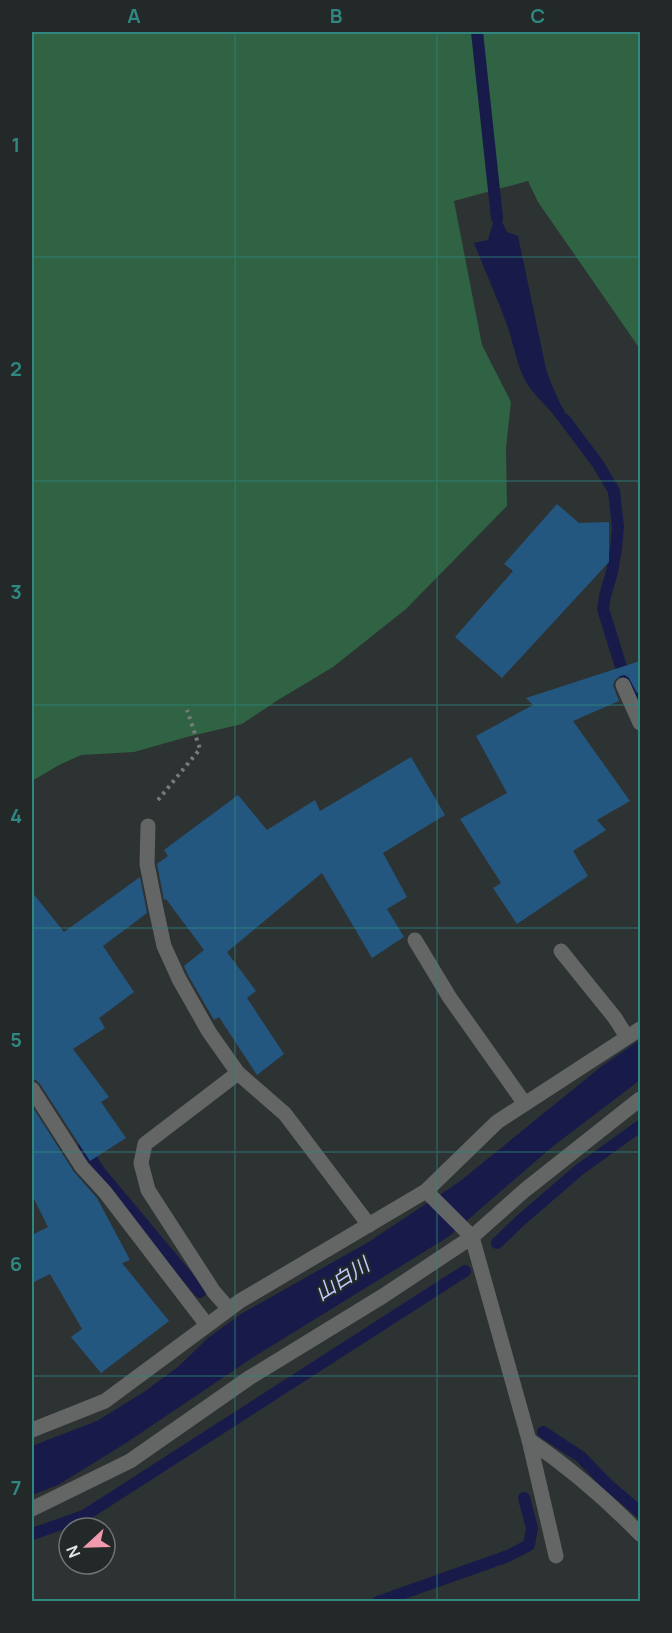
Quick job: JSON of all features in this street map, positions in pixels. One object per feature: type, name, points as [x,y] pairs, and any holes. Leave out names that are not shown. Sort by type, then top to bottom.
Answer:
[{"type":"street","points":[[623,685],[640,723]]},
{"type":"street","points":[[148,826],[147,864],[156,909],[164,946],[179,979],[209,1032],[238,1073],[285,1114],[369,1225]]},
{"type":"street","points":[[415,940],[450,998],[525,1104]]},
{"type":"street","points":[[561,951],[615,1018],[627,1037]]},
{"type":"street","points":[[32,1430],[105,1401],[240,1301],[426,1191],[497,1122],[640,1029]]},
{"type":"street","points":[[229,1309],[214,1292],[148,1190],[141,1163],[145,1144],[238,1073]]},
{"type":"street","points":[[32,1089],[82,1167],[105,1192],[207,1325]]},
{"type":"street","points":[[32,1509],[130,1461],[249,1378],[383,1296],[472,1238],[525,1190],[640,1099]]},
{"type":"street","points":[[426,1191],[472,1238],[529,1440],[556,1556]]},
{"type":"street","points":[[529,1440],[573,1472],[617,1510],[640,1534]]},
{"type":"path","points":[[148,826],[154,806],[171,783],[192,762],[200,749],[187,710]]},
{"type":"green space","points":[[32,32],[640,32],[640,349],[538,202],[528,181],[454,201],[482,345],[511,402],[506,448],[507,506],[406,609],[333,667],[242,724],[134,752],[81,755],[32,781]]},
{"type":"water","points":[[498,201],[502,222],[507,232],[518,236],[546,369],[567,416],[576,429],[571,434],[563,422],[558,421],[526,382],[503,315],[474,243],[488,240],[493,223],[492,204]]},
{"type":"water","name":"山白川","points":[[640,1040],[640,1080],[552,1147],[448,1237],[252,1358],[126,1443],[58,1485],[32,1495],[32,1446],[97,1421],[144,1392],[179,1366],[208,1338],[241,1314],[367,1243],[459,1182],[602,1066]]},
{"type":"building","points":[[557,504],[579,523],[609,522],[609,562],[502,678],[455,637],[513,571],[504,564]]},
{"type":"building","points":[[640,661],[640,691],[637,693],[625,675],[620,676],[613,685],[619,701],[573,721],[630,801],[597,820],[606,830],[573,851],[588,876],[517,924],[493,888],[501,883],[460,819],[507,793],[476,736],[533,705],[526,698]]},
{"type":"building","points":[[411,757],[445,815],[383,853],[407,897],[387,909],[404,937],[372,958],[322,873],[227,952],[256,991],[247,998],[284,1054],[257,1075],[219,1017],[214,1020],[188,975],[184,966],[204,950],[166,899],[164,900],[157,864],[168,856],[164,850],[238,795],[267,830],[315,800],[320,811]]},
{"type":"building","points":[[140,877],[147,913],[103,946],[134,992],[99,1018],[105,1028],[73,1049],[109,1097],[101,1102],[126,1138],[90,1161],[40,1084],[32,1079],[32,892],[64,932]]},
{"type":"building","points":[[32,1106],[74,1172],[97,1198],[130,1260],[122,1263],[169,1321],[101,1373],[71,1337],[82,1329],[50,1274],[32,1283],[32,1235],[48,1227],[32,1195]]},
{"type":"waterway","points":[[477,32],[497,218]]},
{"type":"waterway","points":[[565,420],[598,464],[614,491],[618,527],[616,549],[603,609],[621,667],[640,701]]},
{"type":"waterway","points":[[497,1243],[579,1170],[640,1126]]},
{"type":"waterway","points":[[84,1147],[99,1171],[200,1292]]},
{"type":"waterway","points":[[32,1534],[84,1516],[465,1271]]},
{"type":"waterway","points":[[543,1432],[581,1457],[607,1484],[640,1512]]},
{"type":"waterway","points":[[378,1602],[508,1556],[529,1545],[532,1528],[524,1498]]}]
